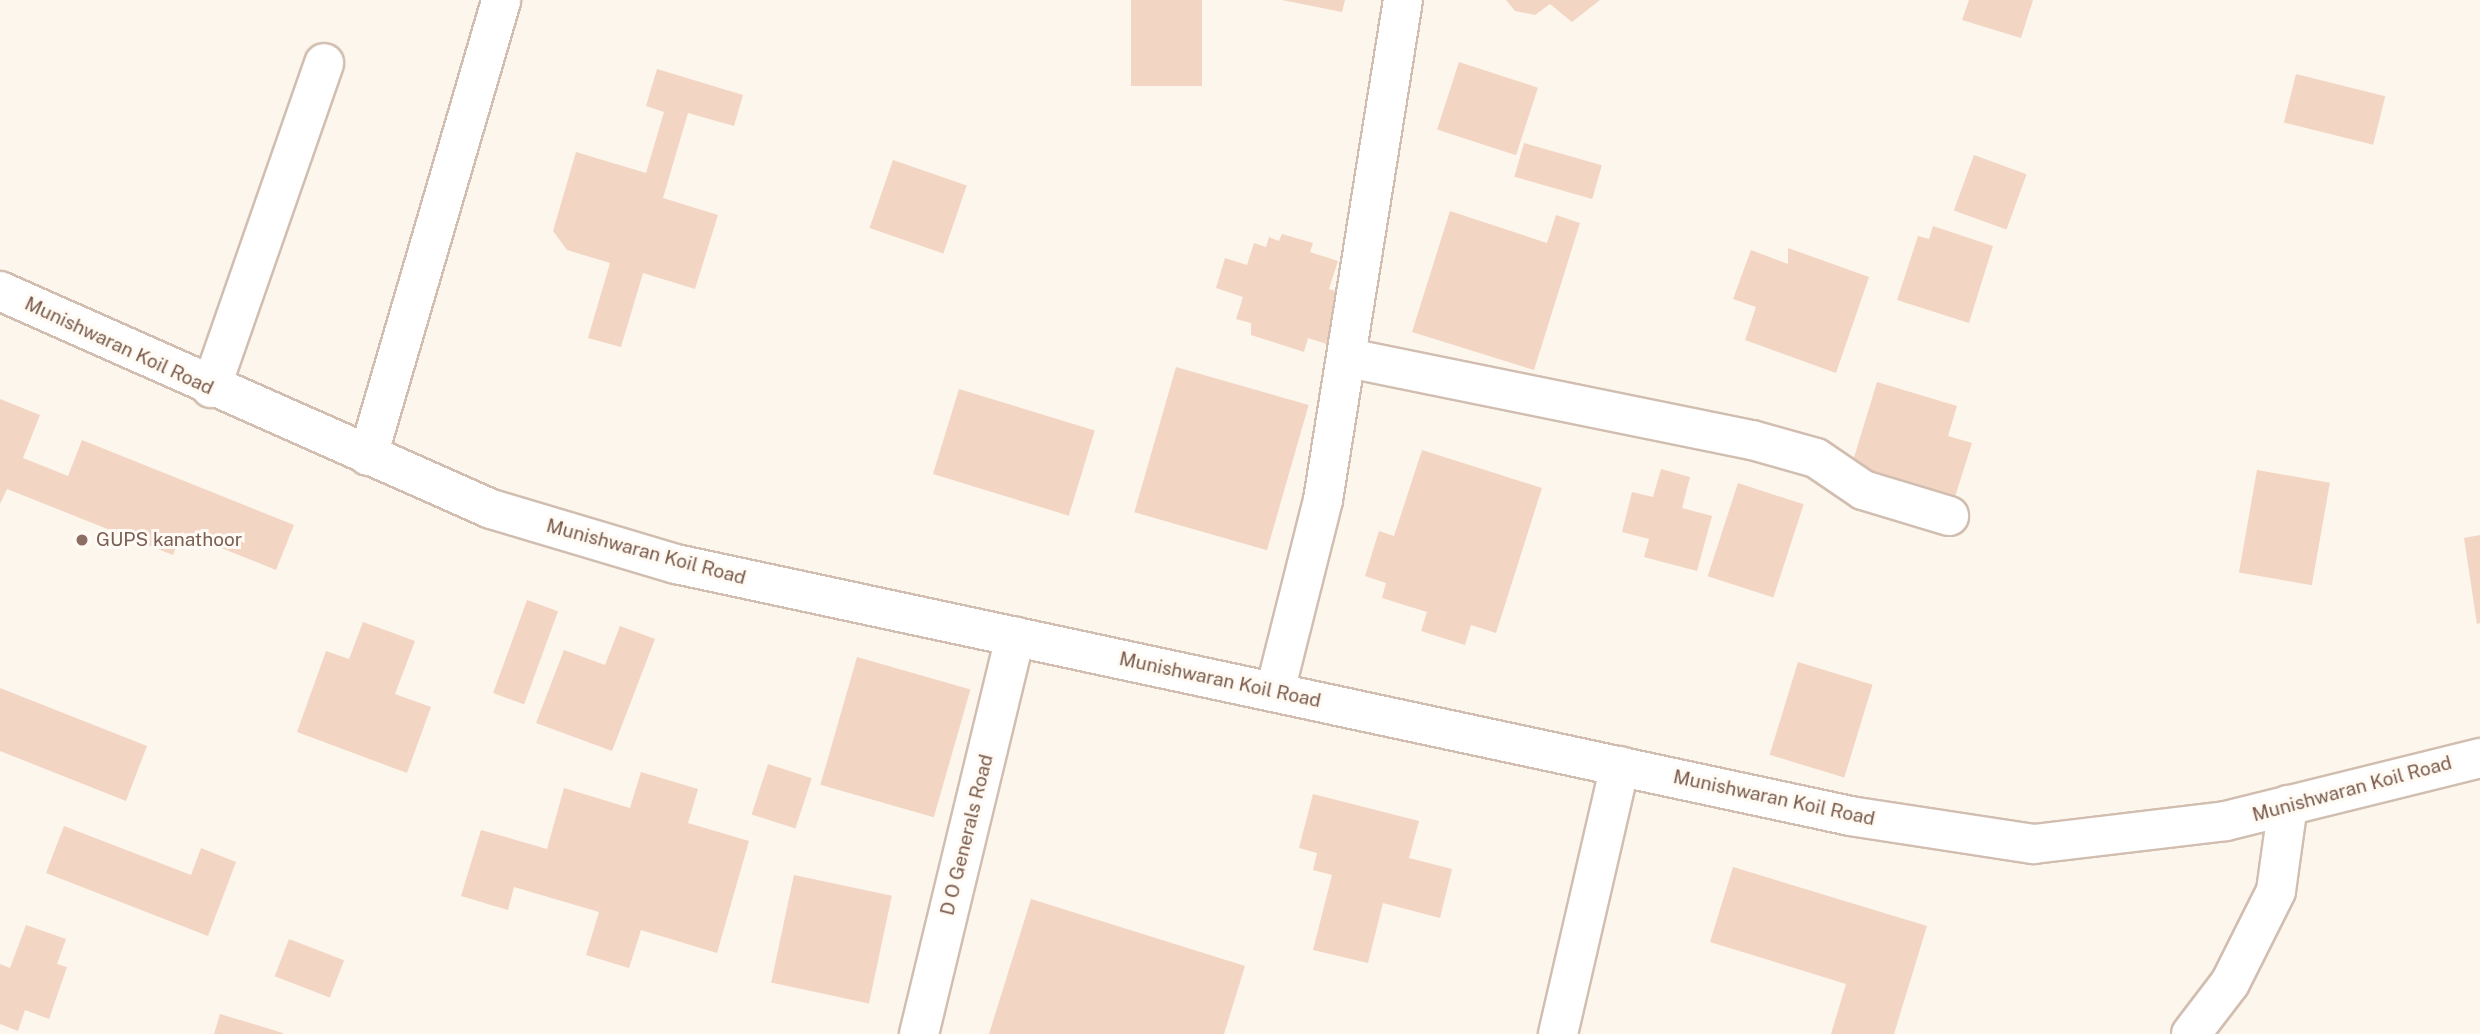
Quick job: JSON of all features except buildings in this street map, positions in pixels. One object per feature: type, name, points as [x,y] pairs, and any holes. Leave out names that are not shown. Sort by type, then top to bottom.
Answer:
[{"type":"street","points":[[368,456],[501,0]]},
{"type":"street","points":[[1275,691],[1323,500],[1348,358],[1403,0]]},
{"type":"street","points":[[211,388],[324,63]]},
{"type":"street","name":"Munishwaran Koil Road","points":[[0,291],[211,388],[491,509],[676,564],[1850,816],[2034,844],[2226,821],[2480,758]]},
{"type":"street","points":[[1348,358],[1752,440],[1816,458],[1863,490],[1949,516]]},
{"type":"street","name":"D O Generals Road","points":[[919,1034],[1015,636]]},
{"type":"street","points":[[1558,1034],[1620,766]]},
{"type":"street","points":[[2191,1034],[2230,984],[2276,891],[2288,805]]},
{"type":"place","name":"GUPS kanathoor","points":[[82,540]]}]
